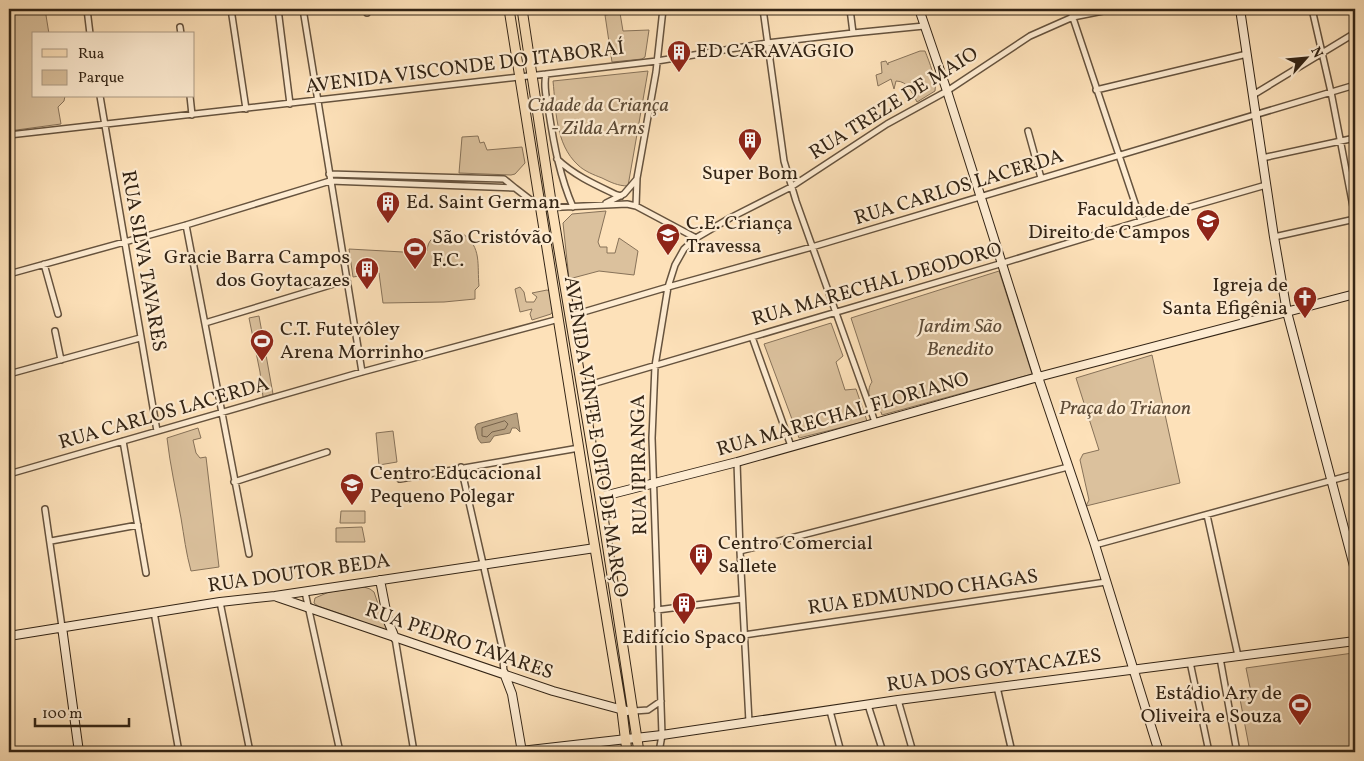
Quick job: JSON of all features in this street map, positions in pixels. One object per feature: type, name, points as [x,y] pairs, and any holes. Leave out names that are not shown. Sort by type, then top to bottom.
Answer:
[{"type":"main road","name":"AVENIDA VINTE E OITO DE MARÇO","points":[[509,9],[627,752]]},
{"type":"main road","name":"AVENIDA VINTE E OITO DE MARÇO","points":[[522,9],[552,208],[638,738]]},
{"type":"main road","points":[[918,9],[947,90],[1038,377],[1095,545],[1159,752]]},
{"type":"main road","points":[[1240,9],[1287,312],[1355,570]]},
{"type":"main road","name":"RUA MARECHAL FLORIANO","points":[[600,497],[737,462],[1038,377],[1355,294]]},
{"type":"main road","points":[[587,500],[600,497]]},
{"type":"main road","name":"RUA DOUTOR BEDA","points":[[9,636],[220,602],[305,592],[595,548]]},
{"type":"main road","points":[[380,580],[388,621],[395,638]]},
{"type":"main road","name":"RUA PEDRO TAVARES","points":[[275,596],[553,691],[622,711],[634,711]]},
{"type":"main road","points":[[381,633],[388,621]]},
{"type":"main road","points":[[62,626],[79,752]]},
{"type":"main road","name":"RUA DOS GOYTACAZES","points":[[512,752],[662,735],[898,700],[1355,641]]},
{"type":"main road","points":[[504,673],[512,694],[522,752]]},
{"type":"main road","points":[[512,694],[513,687],[524,680]]},
{"type":"main road","points":[[638,738],[639,752]]},
{"type":"street","points":[[87,9],[90,32]]},
{"type":"street","points":[[231,9],[246,109]]},
{"type":"street","points":[[278,9],[290,104]]},
{"type":"street","points":[[303,9],[362,372]]},
{"type":"street","points":[[636,206],[637,178],[657,61],[663,9]]},
{"type":"street","points":[[763,9],[784,161],[812,247],[837,312],[875,422]]},
{"type":"street","points":[[850,9],[853,33]]},
{"type":"street","points":[[1070,9],[1141,220]]},
{"type":"street","name":"RUA TREZE DE MAIO","points":[[696,238],[791,186],[886,124],[947,90],[1030,36],[1073,17],[1113,9]]},
{"type":"street","points":[[1274,237],[1355,218],[1332,92],[1312,9]]},
{"type":"street","name":"AVENIDA VISCONDE DO ITABORAÍ","points":[[9,135],[532,76],[657,61],[767,43],[924,26]]},
{"type":"street","points":[[180,27],[181,32]]},
{"type":"street","points":[[1253,95],[1355,33]]},
{"type":"street","points":[[1096,90],[1247,54]]},
{"type":"street","points":[[546,74],[546,95],[557,158],[573,207]]},
{"type":"street","name":"RUA CARLOS LACERDA","points":[[570,316],[982,197],[1355,85]]},
{"type":"street","name":"RUA SILVA TAVARES","points":[[100,98],[156,431]]},
{"type":"street","points":[[190,98],[192,115]]},
{"type":"street","points":[[1028,131],[1041,178]]},
{"type":"street","points":[[1262,158],[1355,138]]},
{"type":"street","points":[[557,158],[572,171],[594,185],[621,196]]},
{"type":"street","points":[[330,174],[504,180],[541,208],[627,204],[636,206],[696,238]]},
{"type":"street","points":[[433,185],[434,178]]},
{"type":"street","points":[[603,204],[621,196],[637,178]]},
{"type":"street","points":[[9,274],[186,225],[330,182],[515,188]]},
{"type":"street","name":"RUA MARECHAL DEODORO","points":[[582,387],[1003,263],[1141,220],[1266,185]]},
{"type":"street","points":[[186,225],[223,413],[248,554]]},
{"type":"street","name":"RUA IPIRANGA","points":[[659,752],[662,735],[652,438],[655,366],[668,287],[675,265],[684,249],[696,238]]},
{"type":"street","points":[[44,264],[58,314]]},
{"type":"street","points":[[205,323],[347,280]]},
{"type":"street","name":"RUA CARLOS LACERDA","points":[[9,474],[362,372],[559,319]]},
{"type":"street","points":[[55,331],[61,360]]},
{"type":"street","points":[[752,337],[790,446]]},
{"type":"street","points":[[9,374],[140,338]]},
{"type":"street","points":[[123,441],[146,573]]},
{"type":"street","points":[[400,479],[579,448]]},
{"type":"street","points":[[234,482],[326,452]]},
{"type":"street","points":[[737,462],[742,599],[750,722]]},
{"type":"street","points":[[740,550],[1068,466]]},
{"type":"street","points":[[461,467],[502,647],[504,673]]},
{"type":"street","points":[[1095,545],[1355,474]]},
{"type":"street","points":[[45,508],[62,626]]},
{"type":"street","points":[[1206,515],[1238,656]]},
{"type":"street","points":[[51,541],[138,525]]},
{"type":"street","name":"RUA EDMUNDO CHAGAS","points":[[744,635],[1106,582]]},
{"type":"street","points":[[305,592],[340,752]]},
{"type":"street","points":[[657,610],[742,599]]},
{"type":"street","points":[[220,602],[250,752]]},
{"type":"street","points":[[154,612],[179,752]]},
{"type":"street","points":[[395,638],[414,752]]},
{"type":"street","points":[[1220,658],[1237,752]]},
{"type":"street","points":[[1190,662],[1209,752]]},
{"type":"street","points":[[997,687],[1012,752]]},
{"type":"street","points":[[898,700],[914,752]]},
{"type":"street","points":[[634,711],[648,710],[660,701]]},
{"type":"street","points":[[868,705],[883,752]]},
{"type":"street","points":[[830,710],[841,752]]},
{"type":"green space","points":[[9,9],[45,9],[49,32],[32,32],[32,98],[65,98],[58,107],[61,124],[9,131]]},
{"type":"green space","points":[[620,13],[623,31],[649,30],[645,57],[642,59],[612,62],[605,15]]},
{"type":"green space","points":[[920,51],[925,51],[929,60],[934,77],[935,91],[917,102],[904,83],[896,81],[894,89],[891,79],[878,86],[876,75],[882,73],[881,62],[886,61],[888,65],[888,63]]},
{"type":"green space","name":"Cidade da Criança - Zilda Arns","points":[[648,71],[628,186],[614,184],[583,169],[570,157],[558,126],[553,81]]},
{"type":"green space","points":[[478,136],[480,143],[484,142],[487,150],[522,147],[525,163],[515,174],[511,175],[459,173],[462,137]]},
{"type":"green space","points":[[606,211],[598,242],[600,247],[607,247],[607,253],[615,253],[619,238],[638,251],[634,275],[599,271],[569,279],[563,223],[572,214]]},
{"type":"green space","name":"São Cristóvão F.C.","points":[[463,234],[469,239],[476,251],[479,286],[475,290],[475,299],[444,302],[383,303],[379,273],[353,277],[349,249],[421,253],[427,251],[431,239],[435,237]]},
{"type":"green space","name":"Jardim São Benedito","points":[[999,271],[1032,374],[882,415],[871,403],[869,390],[872,382],[851,318]]},
{"type":"green space","points":[[520,287],[524,292],[526,302],[534,302],[537,297],[532,293],[550,291],[553,311],[551,314],[532,320],[530,314],[532,309],[520,312],[515,289]]},
{"type":"green space","name":"C.T. Futevôley Arena Morrinho","points":[[259,316],[273,394],[263,397],[249,318]]},
{"type":"green space","points":[[831,323],[843,356],[836,362],[845,390],[856,389],[867,421],[799,438],[764,344]]},
{"type":"green space","name":"Praça do Trianon","points":[[1152,355],[1180,483],[1086,506],[1089,500],[1080,460],[1083,454],[1099,450],[1076,378]]},
{"type":"green space","points":[[198,428],[201,438],[193,440],[196,453],[200,458],[206,457],[219,567],[191,571],[167,438]]},
{"type":"green space","points":[[393,431],[397,462],[379,465],[376,433]]},
{"type":"green space","points":[[341,511],[365,511],[365,523],[340,523]]},
{"type":"green space","points":[[362,527],[365,542],[336,542],[336,528]]},
{"type":"green space","points":[[364,587],[374,592],[388,633],[314,603],[315,598],[329,592]]},
{"type":"green space","name":"Estádio Ary de Oliveira e Souza","points":[[1353,653],[1355,657],[1355,752],[1250,752],[1240,699],[1252,697],[1246,668]]},
{"type":"water","points":[[517,413],[520,432],[516,428],[512,428],[510,433],[494,436],[490,442],[481,443],[478,439],[475,427],[477,424]]},
{"type":"place","name":"ED CARAVAGGIO","points":[[679,73]]},
{"type":"place","name":"Super Bom","points":[[750,161]]},
{"type":"place","name":"Ed. Saint German","points":[[388,224]]},
{"type":"place","name":"Faculdade de Direito de Campos","points":[[1208,242]]},
{"type":"place","name":"C.E. Criança Travessa","points":[[668,256]]},
{"type":"place","name":"São Cristóvão F.C.","points":[[415,270]]},
{"type":"place","name":"Gracie Barra Campos dos Goytacazes","points":[[367,290]]},
{"type":"place","name":"Igreja de Santa Efigênia","points":[[1305,319]]},
{"type":"place","name":"C.T. Futevôley Arena Morrinho","points":[[262,362]]},
{"type":"place","name":"Centro Educacional Pequeno Polegar","points":[[352,506]]},
{"type":"place","name":"Centro Comercial Sallete","points":[[701,576]]},
{"type":"place","name":"Edifício Spaco","points":[[684,625]]},
{"type":"place","name":"Estádio Ary de Oliveira e Souza","points":[[1300,726]]}]
